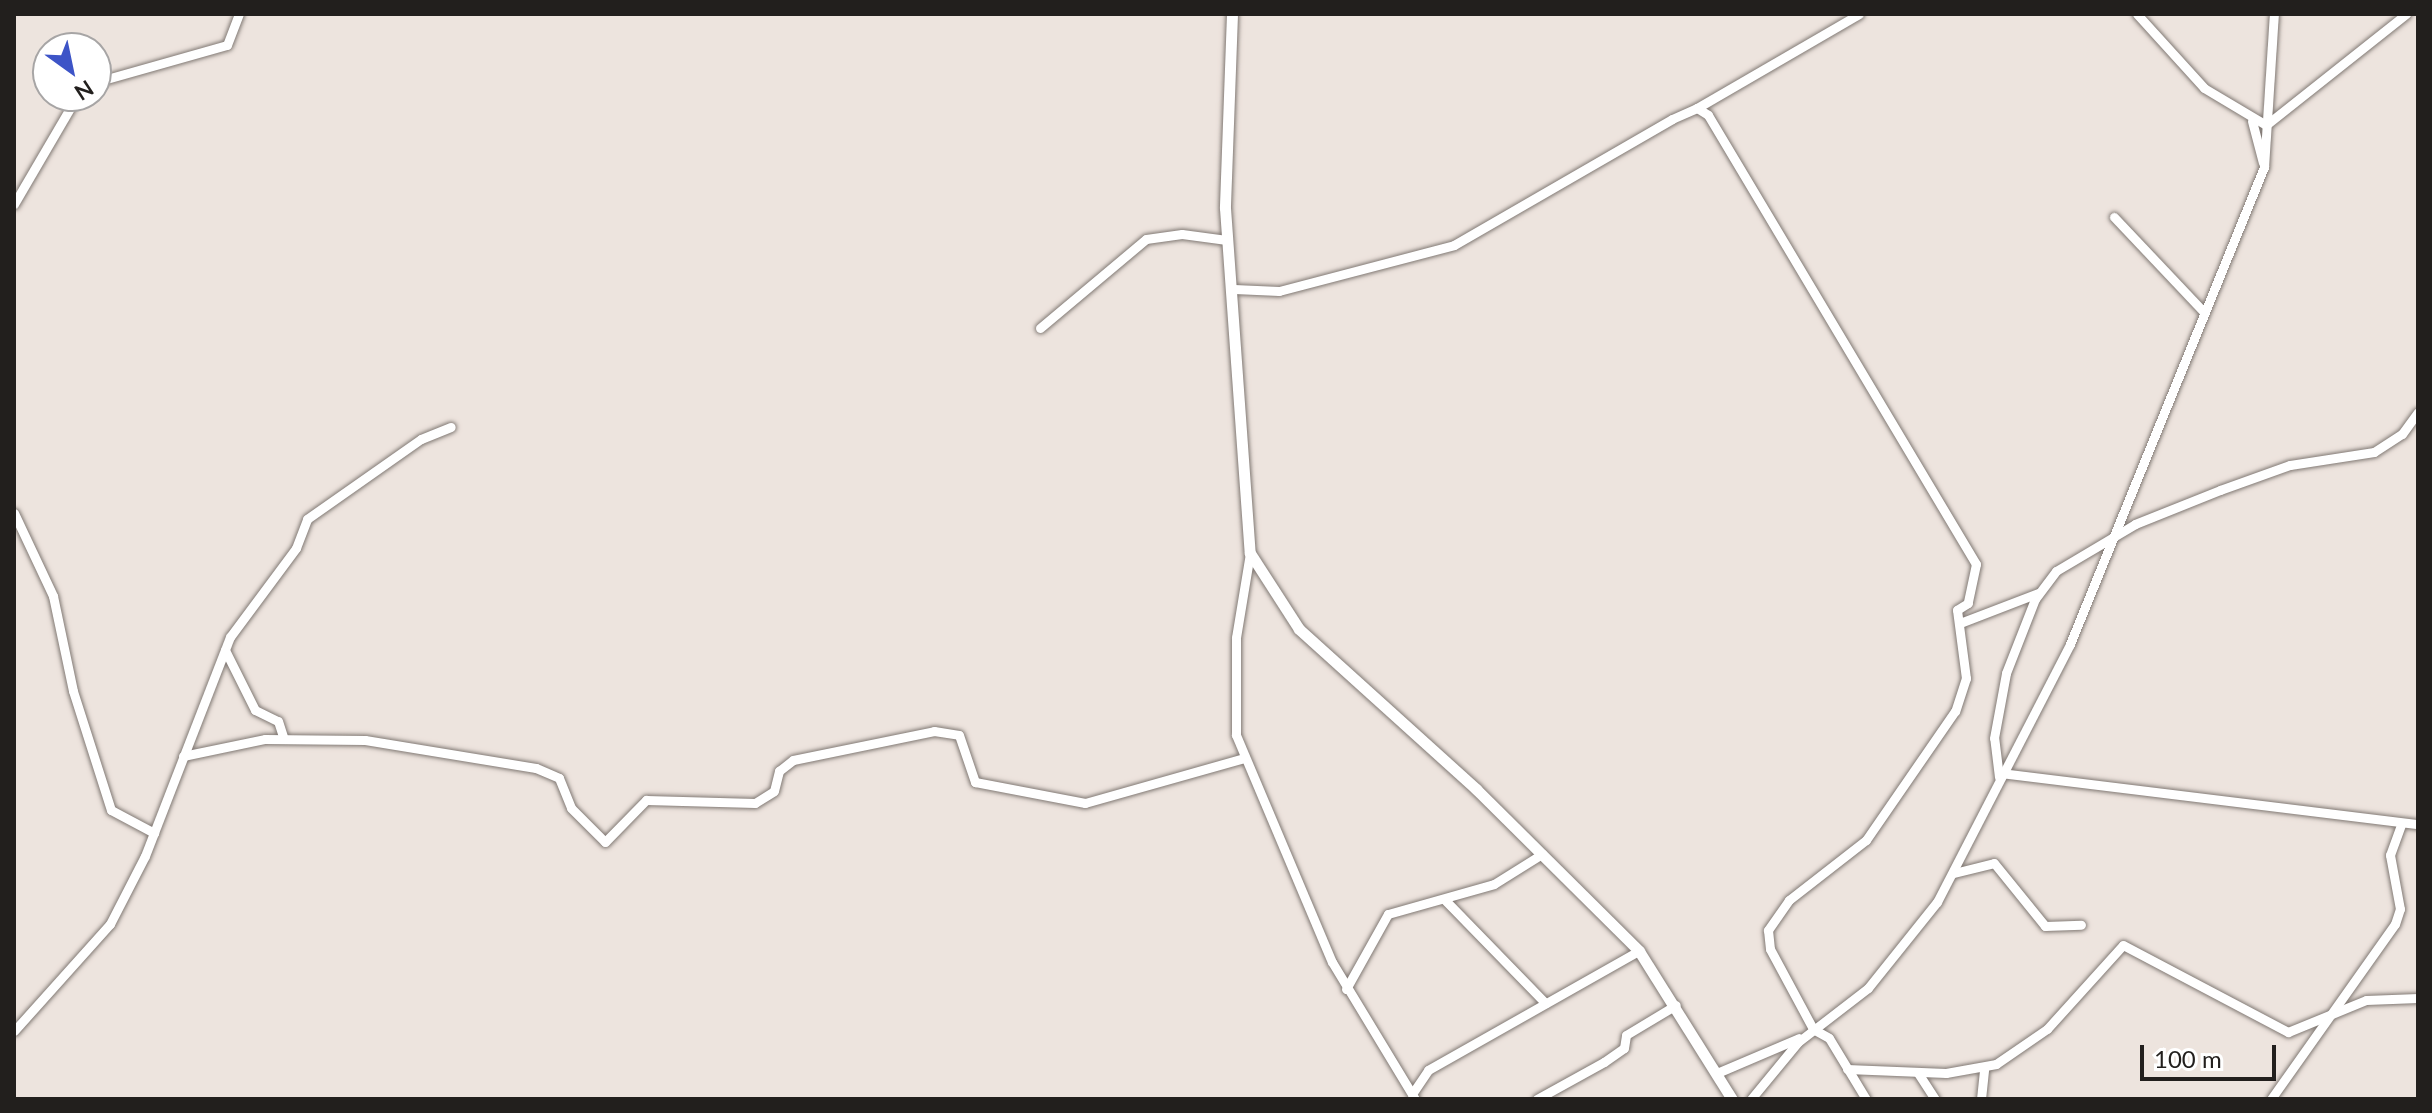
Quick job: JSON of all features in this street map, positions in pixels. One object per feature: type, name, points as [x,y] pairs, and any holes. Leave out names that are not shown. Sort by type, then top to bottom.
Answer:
[{"type":"street","points":[[112,77],[227,45],[239,14]]},
{"type":"street","points":[[1232,14],[1227,240],[1234,289],[1250,553],[1233,713],[1244,758],[1346,989],[1414,1096],[1428,1070],[1638,951]]},
{"type":"street","points":[[1234,289],[1279,291],[1454,245],[1859,14]]},
{"type":"street","points":[[2137,14],[2193,78],[2252,121],[2271,124],[2406,14]]},
{"type":"street","points":[[1751,1099],[1809,1033],[1868,988],[1954,873],[2000,775],[2070,644],[2264,167],[2271,124],[2274,14]]},
{"type":"street","points":[[1697,108],[1975,559],[1973,591],[1957,610],[1966,678],[1955,711],[1866,840],[1789,900],[1768,930],[1770,949],[1809,1033]]},
{"type":"street","points":[[14,204],[68,112]]},
{"type":"street","points":[[2252,121],[2264,167]]},
{"type":"street","points":[[2114,217],[2203,311]]},
{"type":"street","points":[[1040,328],[1146,239],[1182,234],[1227,240]]},
{"type":"street","points":[[2000,775],[1994,738],[2001,694],[2038,593],[2056,571],[2116,535],[2290,465],[2374,452],[2402,434],[2418,412]]},
{"type":"street","points":[[14,1031],[110,924],[154,833],[237,623],[296,548],[310,515],[421,439],[451,427]]},
{"type":"street","points":[[14,513],[53,596],[73,691],[111,810],[154,833]]},
{"type":"street","points":[[1250,553],[1299,629],[1542,854],[1638,951],[1676,1005],[1732,1099]]},
{"type":"street","points":[[1960,623],[2038,593]]},
{"type":"street","points":[[225,650],[255,710],[278,721],[284,739]]},
{"type":"street","points":[[183,756],[284,739],[395,743],[552,772],[571,808],[605,842],[646,800],[755,803],[774,791],[779,771],[793,760],[942,730],[961,738],[975,782],[1085,803],[1244,758]]},
{"type":"street","points":[[2000,775],[2383,824],[2418,824]]},
{"type":"street","points":[[2271,1099],[2399,916],[2392,846],[2383,824]]},
{"type":"street","points":[[2392,846],[2401,824]]},
{"type":"street","points":[[1346,989],[1388,914],[1494,884],[1542,854]]},
{"type":"street","points":[[1954,873],[1994,863],[2045,926],[2081,925]]},
{"type":"street","points":[[1445,900],[1545,1003]]},
{"type":"street","points":[[1847,1069],[1918,1073],[1984,1068],[2047,1029],[2123,945],[2288,1032],[2333,1012],[2395,994],[2418,998]]},
{"type":"street","points":[[1537,1099],[1604,1062],[1624,1048],[1626,1035],[1676,1005]]},
{"type":"street","points":[[1717,1073],[1809,1033],[1825,1034],[1866,1099]]},
{"type":"street","points":[[1978,1098],[1984,1068]]},
{"type":"street","points":[[1918,1073],[1935,1099]]}]
